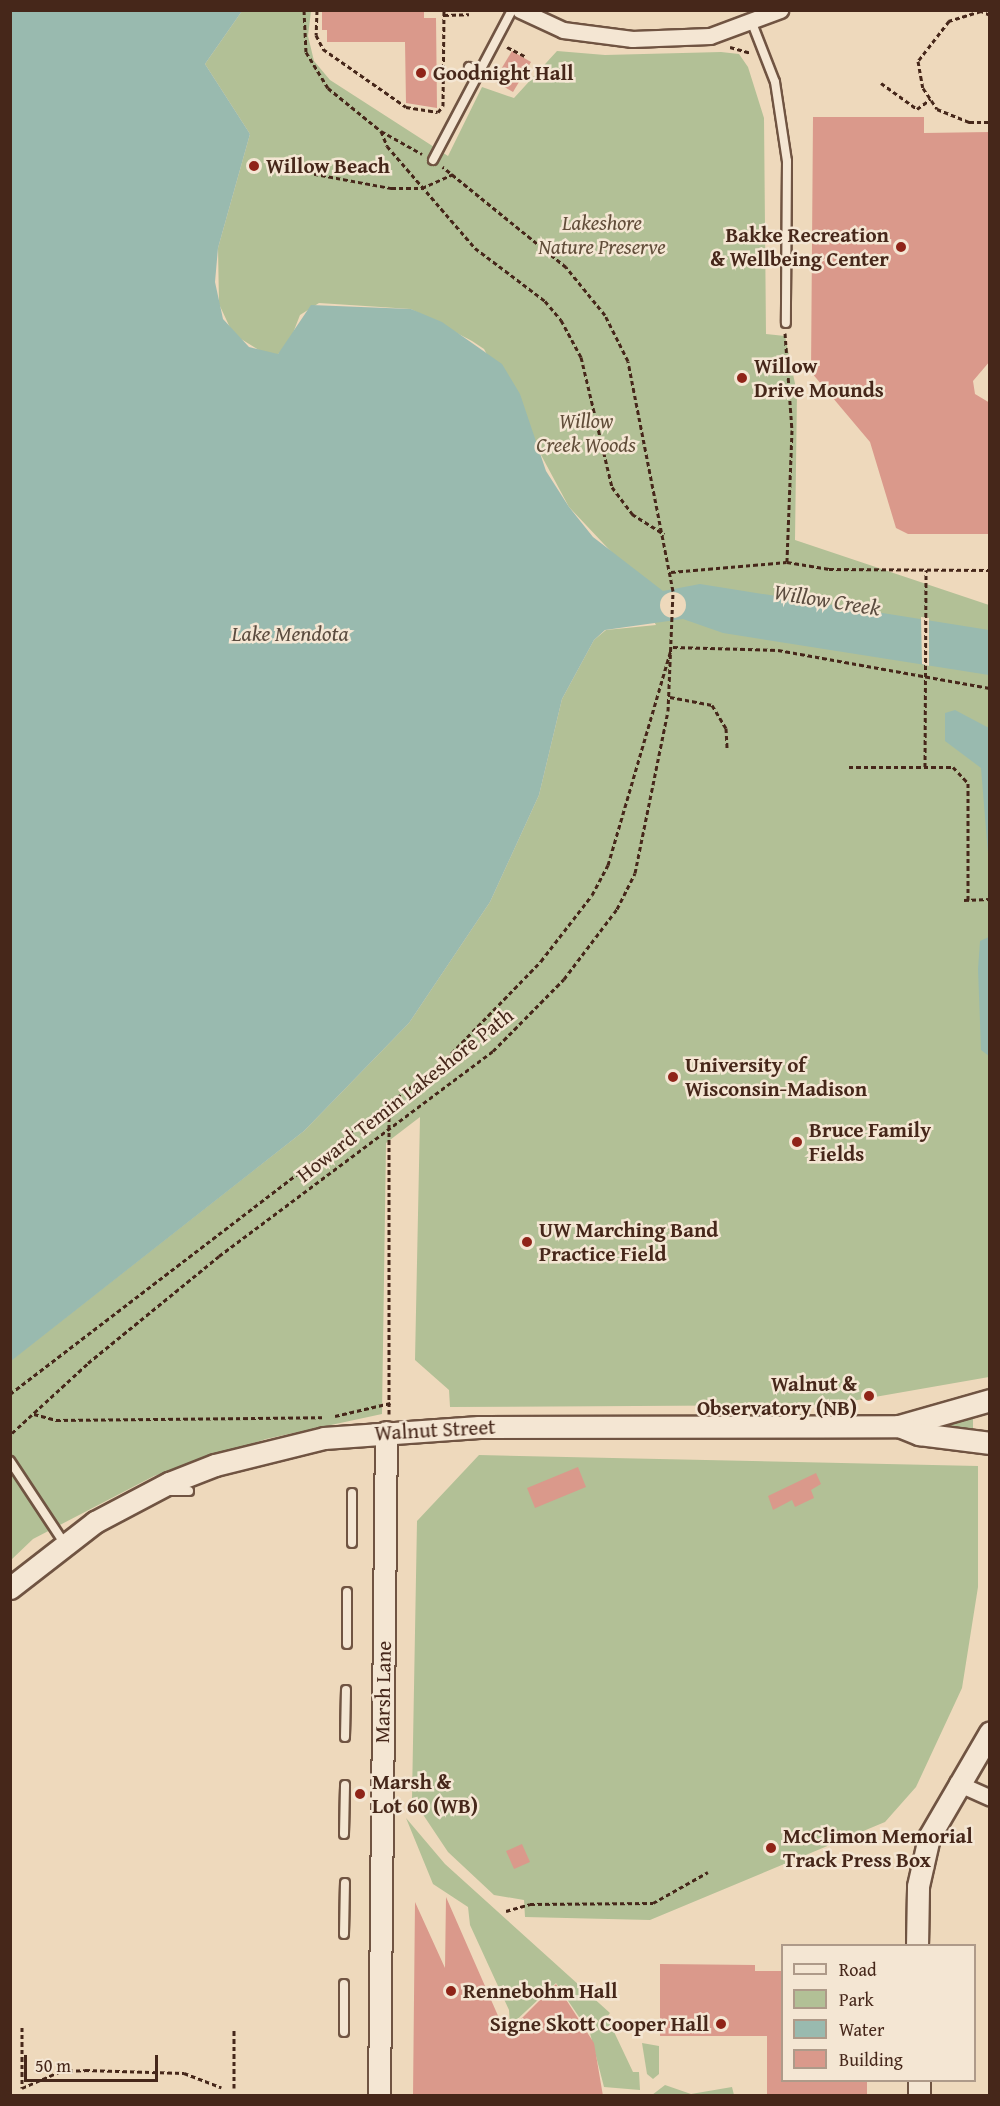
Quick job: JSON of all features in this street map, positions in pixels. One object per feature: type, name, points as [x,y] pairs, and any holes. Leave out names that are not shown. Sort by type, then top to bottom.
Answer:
[{"type":"street","points":[[520,10],[563,30],[632,39],[710,36],[752,23],[780,10]]},
{"type":"street","name":"Walnut Street","points":[[15,1589],[73,1542],[152,1491],[261,1453],[386,1432],[479,1427],[899,1426],[990,1400]]},
{"type":"street","name":"Walnut Street","points":[[899,1426],[919,1434],[990,1443]]},
{"type":"street","name":"Marsh Lane","points":[[379,2096],[386,1432]]},
{"type":"street","points":[[917,1944],[923,1860],[957,1783],[990,1732]]},
{"type":"street","points":[[957,1783],[990,1798]]},
{"type":"lane","points":[[433,160],[512,10]]},
{"type":"lane","points":[[752,23],[775,82],[787,161],[786,323]]},
{"type":"lane","points":[[469,67],[478,73]]},
{"type":"lane","points":[[10,1461],[73,1542]]},
{"type":"lane","points":[[152,1491],[189,1491]]},
{"type":"lane","points":[[352,1493],[352,1543]]},
{"type":"lane","points":[[347,1592],[347,1644]]},
{"type":"lane","points":[[345,1737],[346,1690]]},
{"type":"lane","points":[[344,1834],[345,1785]]},
{"type":"lane","points":[[345,1883],[345,1934]]},
{"type":"lane","points":[[344,2032],[345,1984]]},
{"type":"path","name":"Howard Temin Lakeshore Path","points":[[11,1435],[88,1363],[219,1256],[391,1130],[527,1019],[616,909],[642,846],[669,697],[673,591],[664,534],[628,361],[605,315],[566,267],[453,174],[381,131],[315,71],[302,27],[304,10]]},
{"type":"path","points":[[317,10],[316,35],[323,49],[418,112],[438,112],[443,106],[444,13],[469,14]]},
{"type":"path","points":[[990,15],[981,11],[949,21],[931,38],[918,62],[931,99],[937,109],[969,122],[990,122]]},
{"type":"path","points":[[496,40],[527,57]]},
{"type":"path","points":[[881,83],[917,110],[931,99]]},
{"type":"path","points":[[381,131],[422,188],[475,248],[545,301],[561,320],[581,357],[612,487],[632,514],[664,534]]},
{"type":"path","points":[[299,171],[391,188],[422,188],[453,174]]},
{"type":"path","points":[[786,323],[784,369],[792,430],[786,562]]},
{"type":"path","points":[[671,572],[727,564],[761,568],[786,562],[829,568],[990,570]]},
{"type":"path","points":[[925,767],[926,570]]},
{"type":"path","name":"Howard Temin Lakeshore Path","points":[[10,1394],[389,1104],[473,1034],[592,895],[624,821],[653,697],[672,647]]},
{"type":"path","points":[[672,647],[778,650],[990,687]]},
{"type":"path","points":[[669,697],[712,705],[726,728],[727,748]]},
{"type":"path","points":[[849,767],[953,767],[968,783],[966,900],[990,899]]},
{"type":"path","points":[[386,1432],[391,1403],[391,1130],[389,1104]]},
{"type":"path","points":[[34,1414],[56,1420],[308,1418],[356,1414],[391,1403]]},
{"type":"path","name":"Howard Temin Lakeshore Path","points":[[10,1409],[11,1435]]},
{"type":"path","points":[[506,1911],[530,1904],[653,1903],[708,1872]]},
{"type":"path","points":[[22,2027],[22,2088],[61,2071],[85,2070],[184,2073],[221,2087]]},
{"type":"path","points":[[234,2030],[234,2088]]},
{"type":"green space","points":[[242,11],[311,11],[308,36],[314,61],[330,80],[448,156],[482,87],[514,98],[557,51],[605,55],[721,52],[739,54],[748,67],[764,118],[766,334],[785,336],[797,393],[795,540],[989,605],[989,1377],[829,1405],[450,1407],[449,1390],[415,1360],[420,1117],[386,1143],[382,1414],[266,1439],[154,1476],[33,1539],[11,1560],[10,1361],[304,1131],[409,1023],[490,902],[539,795],[562,699],[594,640],[606,630],[656,625],[619,560],[569,507],[484,349],[411,309],[319,303],[300,315],[288,346],[278,354],[267,355],[233,334],[219,304],[218,248],[250,134],[205,64]]},
{"type":"green space","points":[[973,1413],[973,1429],[935,1426]]},
{"type":"green space","points":[[479,1455],[978,1466],[978,1587],[962,1688],[916,1787],[885,1822],[650,1920],[525,1917],[524,1900],[494,1895],[448,1852],[412,1798],[417,1521]]},
{"type":"green space","points":[[406,1818],[445,1864],[610,2013],[607,2017],[633,2072],[639,2072],[640,2090],[604,2087],[590,2033],[556,1983],[510,2026],[509,2010],[470,1925],[468,1907],[433,1884]]},
{"type":"green space","points":[[642,2043],[659,2046],[659,2074],[653,2079],[647,2074]]},
{"type":"green space","points":[[665,2085],[691,2094],[732,2087],[734,2095],[652,2095]]},
{"type":"water","name":"Lake Mendota","points":[[11,11],[242,11],[205,64],[250,134],[218,248],[215,282],[223,319],[249,347],[278,354],[311,305],[411,309],[442,322],[502,364],[520,394],[546,471],[569,507],[593,537],[663,591],[700,584],[989,630],[989,675],[723,633],[683,619],[605,630],[594,640],[562,699],[539,795],[490,902],[409,1023],[304,1131],[11,1361]]},
{"type":"water","points":[[955,710],[989,728],[989,866],[981,768],[945,741],[945,713]]},
{"type":"water","points":[[989,937],[989,1056],[981,1050],[978,969],[980,941]]},
{"type":"pier","points":[[673,592],[683,595],[686,605],[683,615],[673,618],[663,615],[660,605],[663,595]]},
{"type":"pier","points":[[921,617],[929,618],[929,666],[922,664]]},
{"type":"building","name":"Goodnight Hall","points":[[424,10],[424,18],[436,18],[437,108],[406,103],[405,42],[327,42],[327,30],[322,30],[322,11]]},
{"type":"building","points":[[512,51],[531,62],[513,92],[494,81]]},
{"type":"building","name":"Bakke Recreation & Wellbeing Center","points":[[813,117],[924,117],[924,133],[990,132],[990,361],[973,381],[975,394],[990,403],[990,534],[908,534],[896,528],[870,442],[811,372]]},
{"type":"building","points":[[578,1467],[586,1487],[535,1508],[527,1488]]},
{"type":"building","points":[[816,1473],[821,1484],[811,1490],[814,1498],[795,1507],[792,1500],[773,1510],[768,1496]]},
{"type":"building","points":[[522,1844],[530,1862],[514,1869],[506,1851]]},
{"type":"building","name":"Rennebohm Hall","points":[[446,1897],[506,2034],[556,1984],[594,2043],[603,2096],[413,2096],[415,1902],[445,1968]]},
{"type":"building","name":"Signe Skott Cooper Hall","points":[[660,1964],[755,1965],[755,1971],[781,1971],[781,2082],[867,2082],[867,2096],[767,2096],[767,2036],[660,2036]]},
{"type":"place","name":"Goodnight Hall","points":[[421,73]]},
{"type":"place","name":"Willow Beach","points":[[254,166]]},
{"type":"place","name":"Bakke Recreation & Wellbeing Center","points":[[901,247]]},
{"type":"place","name":"Willow Drive Mounds","points":[[742,378]]},
{"type":"place","name":"University of Wisconsin-Madison","points":[[673,1077]]},
{"type":"place","name":"Bruce Family Fields","points":[[797,1142]]},
{"type":"place","name":"UW Marching Band Practice Field","points":[[527,1242]]},
{"type":"place","name":"Walnut & Observatory (NB)","points":[[869,1396]]},
{"type":"place","name":"Marsh & Lot 60 (WB)","points":[[360,1794]]},
{"type":"place","name":"McClimon Memorial Track Press Box","points":[[771,1848]]},
{"type":"place","name":"Rennebohm Hall","points":[[451,1991]]},
{"type":"place","name":"Signe Skott Cooper Hall","points":[[721,2024]]},
{"type":"park label","name":"Lakeshore Nature Preserve","points":[[602,235]]},
{"type":"park label","name":"Willow Creek Woods","points":[[586,433]]},
{"type":"water label","name":"Willow Creek","points":[[827,600]]}]
